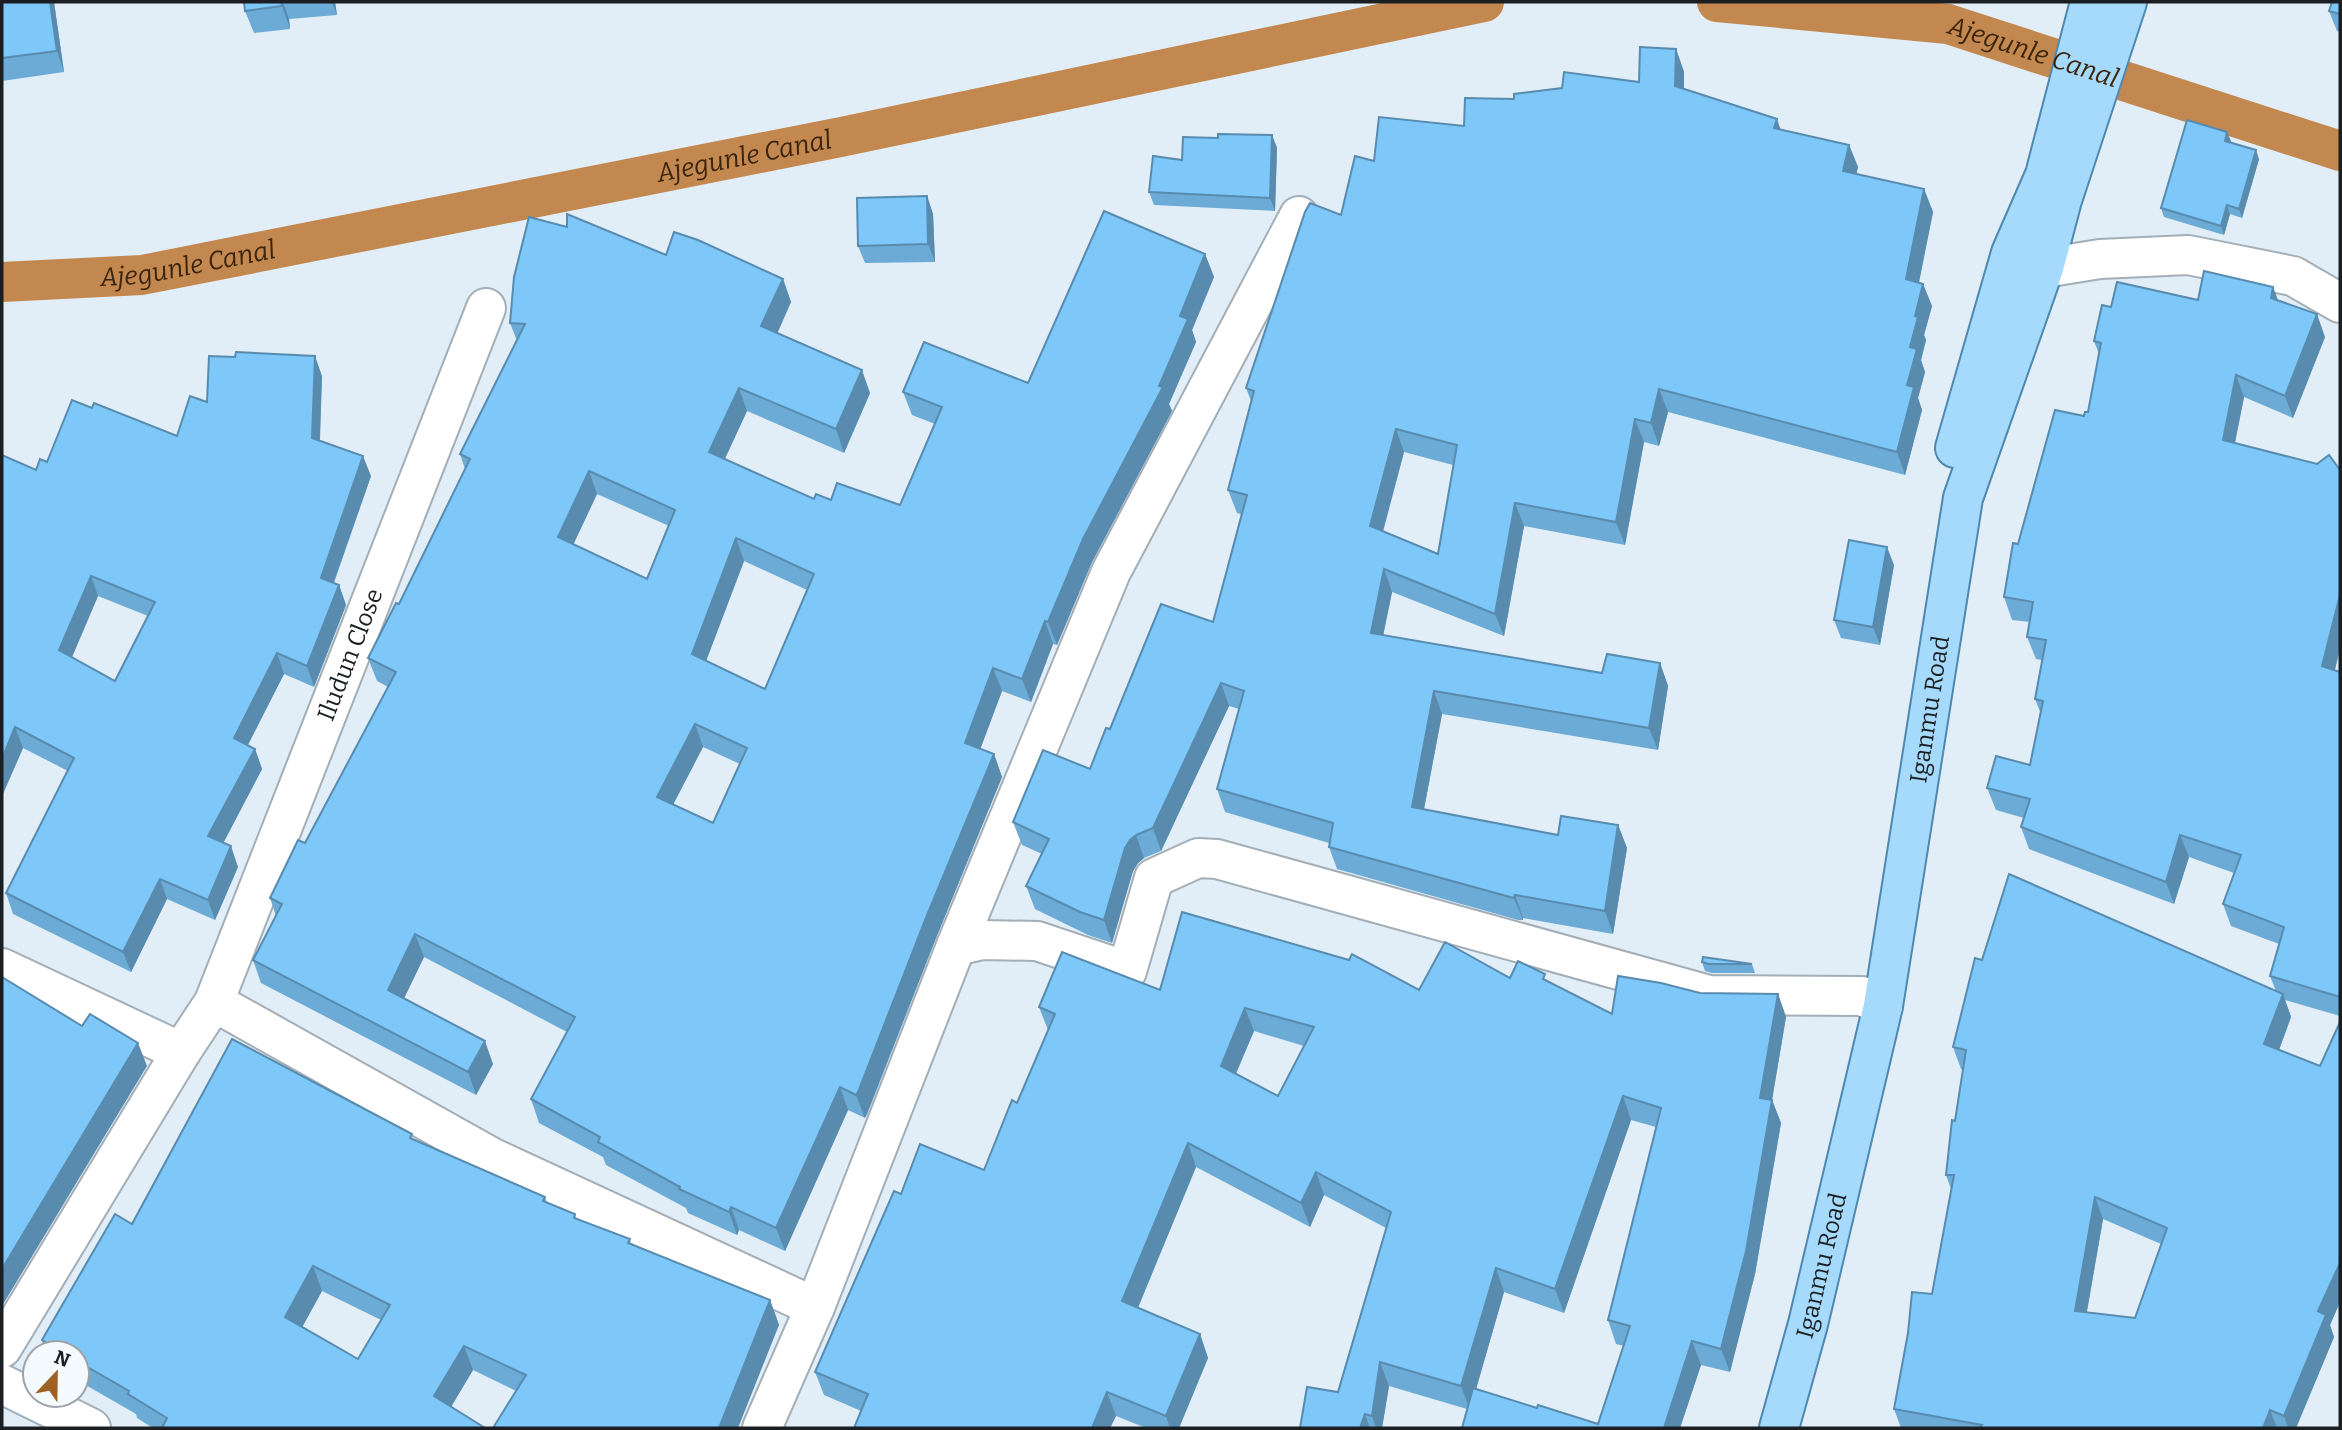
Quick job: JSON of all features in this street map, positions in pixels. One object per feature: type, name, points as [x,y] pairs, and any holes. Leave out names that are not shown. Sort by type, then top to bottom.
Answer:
[{"type":"main road","name":"Iganmu Road","points":[[1779,1428],[1808,1324],[1872,1001],[1963,498],[2044,268],[2054,188],[2090,2]]},
{"type":"main road","name":"Iganmu Road","points":[[1756,1428],[1850,1054],[1872,1001],[1945,484],[2011,253],[2054,188],[2127,2]]},
{"type":"street","points":[[762,1428],[815,1307],[956,946],[1111,572],[1298,216]]},
{"type":"street","points":[[2044,268],[2101,259],[2188,255],[2293,276],[2340,303]]},
{"type":"street","name":"Iludun Close","points":[[2,1348],[214,1002],[486,308]]},
{"type":"street","points":[[956,946],[982,940],[1037,941],[1127,971],[1154,878],[1198,858],[1217,859],[1709,995],[1872,1001]]},
{"type":"street","points":[[2,968],[181,1052]]},
{"type":"street","points":[[214,1002],[493,1158],[815,1307]]},
{"type":"street","points":[[2,1384],[91,1428]]},
{"type":"building","points":[[2,2],[50,2],[57,51],[2,58]]},
{"type":"building","points":[[244,2],[281,2],[282,6],[245,11]]},
{"type":"building","points":[[2332,2],[2340,2],[2340,14],[2329,11]]},
{"type":"building","points":[[1640,47],[1676,49],[1675,86],[1777,119],[1774,128],[1849,145],[1843,171],[1924,189],[1906,279],[1923,284],[1910,347],[1917,349],[1907,385],[1914,387],[1897,452],[1659,389],[1651,423],[1635,419],[1616,522],[1515,503],[1495,614],[1384,569],[1371,633],[1602,673],[1607,654],[1660,663],[1649,728],[1434,691],[1412,807],[1558,835],[1561,816],[1618,825],[1605,911],[1515,895],[1514,898],[1329,847],[1333,823],[1217,789],[1244,691],[1221,683],[1153,828],[1136,835],[1125,848],[1104,920],[1080,912],[1026,886],[1049,839],[1013,822],[1043,750],[1090,769],[1106,728],[1110,729],[1161,604],[1213,622],[1247,495],[1228,490],[1254,391],[1246,388],[1310,203],[1341,215],[1355,156],[1374,161],[1379,117],[1464,126],[1465,98],[1514,99],[1514,94],[1562,88],[1564,72],[1639,82]],"holes":[[[1396,429],[1457,445],[1438,554],[1370,526]]]},
{"type":"building","points":[[2187,120],[2227,132],[2225,141],[2256,150],[2239,209],[2227,205],[2221,226],[2161,208]]},
{"type":"building","points":[[1218,134],[1272,135],[1270,198],[1149,192],[1153,156],[1182,160],[1183,137],[1218,138]]},
{"type":"building","points":[[927,196],[928,244],[858,246],[857,198]]},
{"type":"building","points":[[1104,211],[1205,254],[1180,316],[1188,319],[1159,386],[1163,387],[1083,539],[1022,679],[993,668],[965,743],[994,754],[858,1092],[856,1095],[840,1087],[776,1228],[731,1207],[729,1212],[679,1189],[680,1187],[598,1142],[600,1137],[531,1099],[575,1017],[415,934],[388,990],[485,1041],[468,1072],[253,960],[282,904],[270,898],[298,840],[305,843],[396,672],[368,658],[396,603],[399,604],[470,459],[460,454],[525,324],[510,323],[514,277],[529,217],[567,227],[567,214],[666,255],[674,232],[698,240],[783,279],[761,326],[862,370],[836,429],[739,388],[709,452],[814,499],[816,494],[831,500],[837,483],[900,505],[942,407],[903,392],[924,342],[1028,383]],"holes":[[[589,471],[675,510],[647,579],[558,537]],[[736,538],[814,574],[765,689],[692,654]],[[695,724],[747,748],[713,823],[657,797]]]},
{"type":"building","points":[[2204,271],[2273,287],[2271,298],[2317,314],[2285,396],[2236,375],[2223,440],[2317,464],[2329,455],[2340,470],[2340,595],[2322,666],[2340,672],[2340,997],[2270,976],[2284,927],[2223,904],[2241,855],[2180,835],[2166,882],[2021,827],[2030,799],[1987,788],[1996,756],[2030,765],[2043,701],[2035,699],[2046,640],[2027,637],[2033,602],[2004,597],[2013,543],[2018,544],[2055,410],[2084,416],[2085,412],[2088,412],[2101,343],[2094,341],[2102,305],[2111,307],[2117,282],[2198,300]]},
{"type":"building","points":[[236,352],[315,356],[312,438],[363,456],[321,578],[339,585],[307,666],[277,653],[234,738],[255,749],[208,836],[231,846],[208,900],[160,879],[123,952],[6,893],[74,758],[15,727],[2,759],[2,455],[36,470],[40,459],[47,462],[72,400],[92,408],[94,403],[177,436],[190,396],[207,402],[209,356],[235,357]],"holes":[[[91,576],[155,602],[115,681],[59,650]]]},
{"type":"building","points":[[1849,540],[1887,547],[1873,627],[1834,620]]},
{"type":"building","points":[[2009,874],[2283,994],[2264,1044],[2320,1066],[2340,1022],[2340,1263],[2318,1311],[2326,1315],[2284,1416],[2270,1410],[2263,1428],[1980,1428],[1982,1425],[1894,1409],[1908,1333],[1912,1292],[1932,1294],[1954,1175],[1946,1175],[1952,1120],[1955,1121],[1966,1050],[1953,1047],[1975,958],[1982,960]],"holes":[[[2095,1197],[2167,1228],[2135,1318],[2075,1311]]]},
{"type":"building","points":[[1182,912],[1349,960],[1352,954],[1419,990],[1445,942],[1510,978],[1518,961],[1545,974],[1543,979],[1612,1014],[1618,976],[1700,993],[1778,994],[1760,1098],[1772,1100],[1746,1251],[1721,1349],[1692,1341],[1664,1428],[1462,1428],[1473,1388],[1598,1424],[1630,1326],[1608,1320],[1661,1108],[1623,1096],[1555,1289],[1496,1268],[1461,1386],[1380,1362],[1372,1416],[1365,1414],[1360,1428],[1300,1428],[1307,1387],[1338,1392],[1391,1212],[1316,1172],[1301,1203],[1188,1143],[1122,1301],[1200,1334],[1166,1416],[1107,1392],[1092,1428],[854,1428],[868,1394],[815,1372],[894,1191],[901,1194],[920,1144],[984,1170],[1012,1100],[1017,1103],[1055,1014],[1039,1007],[1062,952],[1160,990]],"holes":[[[1245,1008],[1314,1027],[1278,1096],[1221,1066]]]},
{"type":"building","points":[[1703,957],[1752,964],[1709,964],[1702,962]]},
{"type":"building","points":[[2,977],[82,1026],[90,1014],[138,1043],[2,1269]]},
{"type":"building","points":[[232,1039],[412,1134],[410,1138],[545,1197],[543,1201],[575,1214],[574,1218],[630,1239],[628,1243],[770,1300],[719,1428],[493,1428],[526,1375],[464,1346],[434,1396],[485,1428],[162,1428],[167,1418],[128,1394],[129,1391],[91,1369],[91,1339],[43,1339],[115,1214],[132,1224]],"holes":[[[313,1266],[390,1305],[358,1359],[285,1317]]]},
{"type":"waterway","name":"Ajegunle Canal","points":[[2,282],[142,275],[841,137],[1484,2]]},
{"type":"waterway","name":"Ajegunle Canal","points":[[1717,2],[1948,24],[2340,151]]}]
